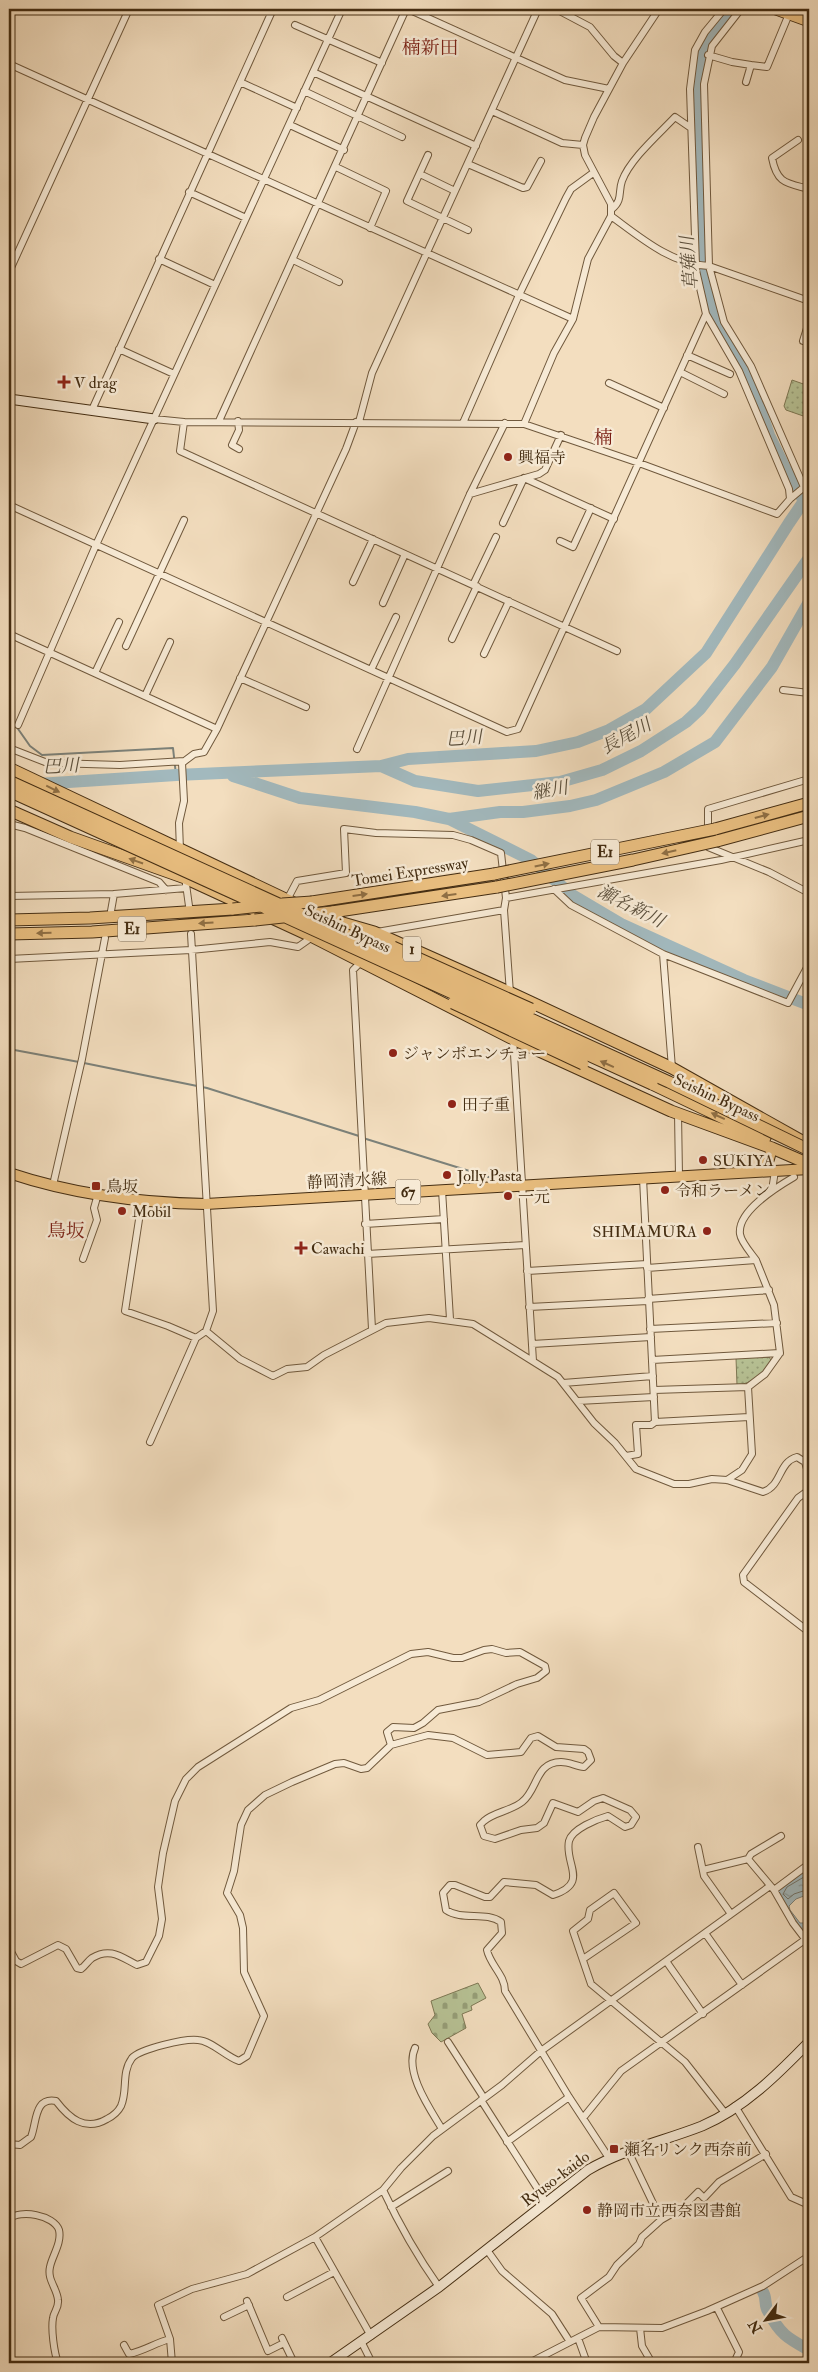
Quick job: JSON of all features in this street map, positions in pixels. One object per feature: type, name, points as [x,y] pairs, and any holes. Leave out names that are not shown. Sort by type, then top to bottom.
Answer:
[{"type":"highway","points":[[776,9],[809,21]]},
{"type":"highway","points":[[803,9],[809,11]]},
{"type":"highway","name":"1","points":[[9,768],[287,900],[374,932],[510,992],[672,1068],[809,1145]]},
{"type":"highway","name":"Seishin Bypass","points":[[9,781],[809,1160]]},
{"type":"highway","name":"Seishin Bypass","points":[[9,792],[660,1078],[809,1150]]},
{"type":"highway","name":"Tomei Expressway","points":[[9,920],[232,909],[312,902],[494,874],[715,829],[809,803]]},
{"type":"highway","points":[[14,812],[70,838],[186,883],[313,937],[513,1038],[678,1113],[809,1164]]},
{"type":"highway","name":"Tomei Expressway","points":[[9,934],[92,932],[331,915],[497,888],[633,860],[717,841],[809,816]]},
{"type":"highway","points":[[271,906],[370,964],[721,1129]]},
{"type":"highway","name":"1","points":[[271,906],[339,924],[719,1095]]},
{"type":"main road","points":[[9,399],[154,419]]},
{"type":"main road","points":[[757,1170],[769,1159],[772,1148]]},
{"type":"main road","name":"静岡清水線","points":[[9,1173],[53,1186],[98,1194],[168,1204],[206,1204],[757,1170],[809,1169]]},
{"type":"main road","name":"Ryuso-kaido","points":[[330,2363],[362,2343],[439,2287],[588,2170],[609,2158],[702,2125],[725,2113],[760,2089],[809,2042]]},
{"type":"street","points":[[9,272],[130,9]]},
{"type":"street","points":[[92,410],[272,11],[262,9]]},
{"type":"street","points":[[18,725],[96,545],[342,9]]},
{"type":"street","points":[[219,421],[407,9],[565,80],[609,89]]},
{"type":"street","points":[[9,748],[44,762],[120,765],[183,762],[194,754],[204,752],[217,729],[346,449],[358,422],[372,373],[538,9]]},
{"type":"street","points":[[556,9],[590,27],[614,56],[623,63]]},
{"type":"street","points":[[659,9],[623,63],[594,117],[584,145],[593,173],[611,212],[656,249],[695,266],[709,266],[809,301]]},
{"type":"street","points":[[724,9],[705,32],[695,50],[690,89],[695,266],[706,314],[739,370],[789,489],[790,499]]},
{"type":"street","points":[[154,419],[184,422],[524,424],[561,435],[777,514],[790,499],[807,485],[751,366],[724,322],[709,266],[704,84],[708,55],[716,40],[741,9]]},
{"type":"street","points":[[708,55],[732,62],[767,67],[789,14]]},
{"type":"street","points":[[295,24],[382,63]]},
{"type":"street","points":[[9,64],[573,319]]},
{"type":"street","points":[[746,82],[751,65]]},
{"type":"street","points":[[313,72],[476,146]]},
{"type":"street","points":[[240,82],[296,108]]},
{"type":"street","points":[[304,91],[402,137]]},
{"type":"street","points":[[492,111],[562,143],[584,145]]},
{"type":"street","points":[[524,424],[554,353],[573,319],[588,260],[611,212],[620,200],[622,181],[653,140],[675,117],[691,128]]},
{"type":"street","points":[[290,125],[344,150]]},
{"type":"street","points":[[798,140],[772,158],[775,171],[784,182],[809,189]]},
{"type":"street","points":[[428,155],[407,201],[468,230]]},
{"type":"street","points":[[692,159],[705,159]]},
{"type":"street","points":[[468,164],[522,188],[527,187],[541,160]]},
{"type":"street","points":[[336,167],[386,191],[370,228]]},
{"type":"street","points":[[462,423],[519,295],[570,189],[593,173]]},
{"type":"street","points":[[420,174],[455,191]]},
{"type":"street","points":[[189,192],[246,218]]},
{"type":"street","points":[[159,259],[215,285]]},
{"type":"street","points":[[293,260],[339,282]]},
{"type":"street","points":[[9,505],[506,732],[518,729],[706,314]]},
{"type":"street","points":[[809,322],[803,341],[809,343]]},
{"type":"street","points":[[119,349],[174,374]]},
{"type":"street","points":[[687,355],[730,374]]},
{"type":"street","points":[[680,372],[724,394]]},
{"type":"street","points":[[609,383],[664,408]]},
{"type":"street","points":[[184,422],[180,451],[617,651]]},
{"type":"street","points":[[238,422],[239,430],[232,445],[239,449]]},
{"type":"street","points":[[357,749],[470,494],[505,423]]},
{"type":"street","points":[[470,494],[545,470],[561,435]]},
{"type":"street","points":[[524,478],[614,519]]},
{"type":"street","points":[[503,523],[524,478]]},
{"type":"street","points":[[560,541],[573,547],[590,508]]},
{"type":"street","points":[[126,646],[184,520]]},
{"type":"street","points":[[452,639],[496,537]]},
{"type":"street","points":[[353,582],[373,539]]},
{"type":"street","points":[[383,603],[405,554]]},
{"type":"street","points":[[484,654],[509,601]]},
{"type":"street","points":[[371,670],[396,616]]},
{"type":"street","points":[[95,673],[119,622]]},
{"type":"street","points":[[9,634],[217,729]]},
{"type":"street","points":[[145,696],[170,642]]},
{"type":"street","points":[[240,678],[306,707]]},
{"type":"street","points":[[783,690],[809,693]]},
{"type":"street","points":[[183,762],[184,798],[179,823],[180,850],[189,906]]},
{"type":"street","points":[[809,779],[708,809],[708,848],[769,872],[809,893]]},
{"type":"street","points":[[9,824],[25,828],[159,882],[166,890]]},
{"type":"street","points":[[287,900],[297,881],[346,873],[344,829],[376,833],[452,835],[471,840],[501,853],[506,898],[504,910],[533,1361]]},
{"type":"street","points":[[506,898],[730,858],[809,840]]},
{"type":"street","points":[[9,896],[114,894],[166,890],[186,883]]},
{"type":"street","points":[[554,889],[571,905],[663,954],[788,1003],[809,964]]},
{"type":"street","points":[[112,911],[114,894]]},
{"type":"street","points":[[374,932],[504,910]]},
{"type":"street","points":[[9,959],[103,956],[270,942],[298,947],[313,937],[331,915]]},
{"type":"street","points":[[150,1442],[196,1338],[206,1331],[213,1311],[191,934]]},
{"type":"street","points":[[53,1186],[82,1059],[105,938]]},
{"type":"street","points":[[663,954],[672,1068]]},
{"type":"street","points":[[360,962],[353,970],[365,1194],[366,1254],[372,1329]]},
{"type":"street","points":[[802,978],[809,982]]},
{"type":"street","points":[[678,1113],[678,1176]]},
{"type":"street","points":[[772,1190],[775,1171]]},
{"type":"street","points":[[578,1401],[748,1387],[765,1374],[780,1353],[774,1305],[756,1260],[740,1236],[740,1227],[765,1194],[794,1177]]},
{"type":"street","points":[[643,1178],[656,1422]]},
{"type":"street","points":[[442,1190],[450,1319]]},
{"type":"street","points":[[83,1259],[97,1220],[94,1208],[98,1194]]},
{"type":"street","points":[[142,1200],[126,1312],[196,1338]]},
{"type":"street","points":[[365,1224],[444,1219]]},
{"type":"street","points":[[366,1254],[525,1245]]},
{"type":"street","points":[[527,1271],[756,1260]]},
{"type":"street","points":[[529,1307],[768,1290]]},
{"type":"street","points":[[206,1331],[240,1359],[273,1376],[287,1368],[307,1366],[324,1355],[386,1323],[429,1318],[450,1319],[474,1324],[558,1377],[566,1390],[578,1401],[594,1423],[636,1469],[674,1484],[689,1484],[712,1479],[727,1480],[755,1491],[769,1490],[777,1482],[784,1465],[790,1459],[796,1457],[805,1462],[809,1476]]},
{"type":"street","points":[[650,1329],[777,1323]]},
{"type":"street","points":[[532,1344],[651,1337]]},
{"type":"street","points":[[652,1360],[780,1353]]},
{"type":"street","points":[[563,1383],[653,1376]]},
{"type":"street","points":[[727,1480],[742,1470],[752,1454],[748,1387]]},
{"type":"street","points":[[626,1456],[638,1454],[636,1425],[651,1425],[656,1422],[749,1417]]},
{"type":"street","points":[[809,1490],[798,1498],[743,1575],[744,1582],[809,1632]]},
{"type":"street","points":[[9,1948],[16,1961],[21,1964],[58,1945],[66,1949],[76,1968],[80,1969],[91,1959],[107,1952],[116,1953],[137,1965],[146,1962],[159,1936],[162,1919],[158,1887],[163,1852],[178,1792],[191,1772],[291,1708],[319,1700],[403,1657],[420,1652],[453,1658],[469,1656],[484,1650],[520,1652],[545,1666],[546,1672],[537,1678],[516,1684],[479,1702],[438,1710],[414,1728],[393,1727],[387,1732],[391,1746]]},
{"type":"street","points":[[9,2144],[20,2145],[31,2137],[39,2107],[43,2102],[49,2100],[56,2101],[68,2116],[78,2122],[97,2124],[116,2113],[121,2107],[124,2095],[125,2072],[133,2058],[142,2051],[197,2039],[238,2061],[247,2056],[264,2016],[244,1972],[243,1928],[240,1915],[227,1893],[234,1871],[241,1825],[248,1810],[256,1802],[292,1782],[335,1764],[344,1763],[361,1769],[367,1768],[391,1746],[428,1735],[437,1735],[465,1742],[487,1755],[521,1752],[531,1738],[538,1736],[556,1747],[579,1748],[588,1752],[591,1760],[584,1767],[562,1762],[554,1763],[540,1771],[534,1788],[524,1801],[488,1817],[480,1825],[481,1831],[489,1838],[495,1839],[521,1830],[537,1828],[544,1823],[553,1803],[578,1812],[594,1801],[603,1798],[630,1810],[636,1817],[631,1825],[625,1827],[608,1816],[573,1834],[569,1840],[569,1849],[575,1873],[569,1886],[561,1893],[553,1896],[536,1885],[504,1882],[490,1897],[485,1897],[455,1885],[450,1885],[443,1893],[446,1910],[454,1915],[476,1916],[501,1922],[502,1933],[488,1946],[487,1952],[505,1984],[505,1991],[569,2097],[609,2158]]},
{"type":"street","points":[[703,1870],[748,1858],[751,1854],[781,1836]]},
{"type":"street","points":[[698,1847],[704,1876],[731,1914]]},
{"type":"street","points":[[583,2118],[621,2071],[742,1985],[808,1942],[772,1888],[748,1858]]},
{"type":"street","points":[[172,2363],[170,2339],[158,2305],[192,2289],[247,2274],[315,2237],[383,2190],[401,2168],[442,2129],[502,2085],[541,2051],[731,1914],[809,1864]]},
{"type":"street","points":[[583,1959],[636,1923],[614,1893],[590,1910],[588,1919],[573,1931],[591,1984],[663,2042],[690,2067],[725,2113]]},
{"type":"street","points":[[705,1933],[742,1985]]},
{"type":"street","points":[[666,1961],[703,2014]]},
{"type":"street","points":[[448,2042],[507,2142],[546,2202]]},
{"type":"street","points":[[415,2048],[412,2062],[419,2092],[442,2129]]},
{"type":"street","points":[[507,2142],[569,2097]]},
{"type":"street","points":[[735,2106],[791,2197],[809,2206]]},
{"type":"street","points":[[628,2151],[661,2220]]},
{"type":"street","points":[[599,2327],[581,2298],[609,2277],[617,2265],[639,2244],[642,2236],[661,2220],[682,2208],[698,2192],[704,2198],[719,2182],[766,2154]]},
{"type":"street","points":[[391,2207],[448,2171]]},
{"type":"street","points":[[383,2190],[420,2260],[439,2287]]},
{"type":"street","points":[[9,2219],[18,2213],[25,2213],[50,2220],[56,2224],[59,2231],[59,2240],[49,2276],[58,2301],[58,2310],[53,2316],[52,2334],[58,2363]]},
{"type":"street","points":[[315,2237],[372,2336]]},
{"type":"street","points":[[487,2250],[502,2271],[552,2314],[570,2342]]},
{"type":"street","points":[[529,2363],[599,2327],[662,2328],[716,2308],[763,2286],[809,2256]]},
{"type":"street","points":[[287,2297],[334,2272]]},
{"type":"street","points":[[224,2317],[248,2303],[268,2350],[283,2341],[294,2363]]},
{"type":"street","points":[[716,2308],[738,2352],[734,2363]]},
{"type":"street","points":[[640,2328],[642,2346],[652,2363]]},
{"type":"street","points":[[578,2338],[587,2363]]},
{"type":"street","points":[[124,2345],[129,2354],[145,2350],[153,2343],[170,2339]]},
{"type":"street","points":[[362,2343],[372,2363]]},
{"type":"green space","points":[[792,380],[809,386],[809,418],[786,410],[784,406]]},
{"type":"green space","points":[[769,1357],[771,1360],[768,1365],[757,1377],[737,1385],[736,1358]]},
{"type":"green space","points":[[478,1983],[486,1998],[471,2006],[472,2010],[462,2014],[466,2028],[441,2042],[432,2033],[428,2024],[435,2015],[431,2001]]},
{"type":"water","points":[[809,1868],[809,1894],[796,1899],[789,1906],[800,1923],[809,1923],[809,1943],[776,1891]]},
{"type":"waterway","name":"草薙川","points":[[732,9],[706,46],[698,76],[704,275],[711,305],[747,371],[769,435],[804,501]]},
{"type":"waterway","name":"巴川","points":[[38,784],[176,775],[381,766],[408,759],[536,751],[578,742],[609,730],[646,709],[706,653],[789,523],[804,501],[809,497]]},
{"type":"waterway","name":"長尾川","points":[[381,766],[415,781],[478,791],[560,782],[602,770],[641,751],[686,722],[700,709],[735,664],[809,558]]},
{"type":"waterway","name":"継川","points":[[233,776],[300,798],[415,812],[449,819],[500,812],[523,812],[570,806],[596,800],[664,772],[715,742],[772,667],[809,602]]},
{"type":"waterway","points":[[9,716],[30,746],[42,755],[173,748],[176,775]]},
{"type":"waterway","name":"瀬名新川","points":[[449,819],[531,860],[572,895],[621,924],[744,980],[809,1005]]},
{"type":"waterway","points":[[9,1049],[79,1062]]},
{"type":"waterway","points":[[84,1063],[207,1088],[359,1136]]},
{"type":"waterway","points":[[363,1138],[492,1178]]},
{"type":"waterway","name":"継川","points":[[763,2292],[767,2309],[780,2330],[809,2350]]},
{"type":"place","name":"V drag","points":[[64,382]]},
{"type":"place","name":"興福寺","points":[[508,457]]},
{"type":"place","name":"ジャンボエンチョー","points":[[393,1053]]},
{"type":"place","name":"田子重","points":[[452,1104]]},
{"type":"place","name":"SUKIYA","points":[[703,1160]]},
{"type":"place","name":"Jolly Pasta","points":[[447,1175]]},
{"type":"place","name":"鳥坂","points":[[96,1186]]},
{"type":"place","name":"令和ラーメン","points":[[665,1190]]},
{"type":"place","name":"一元","points":[[508,1196]]},
{"type":"place","name":"Mobil","points":[[122,1211]]},
{"type":"place","name":"SHIMAMURA","points":[[707,1231]]},
{"type":"place","name":"Cawachi","points":[[301,1248]]},
{"type":"place","name":"瀬名リンク西奈前","points":[[614,2149]]},
{"type":"place","name":"静岡市立西奈図書館","points":[[587,2210]]},
{"type":"district","name":"楠新田","points":[[430,47]]},
{"type":"district","name":"楠","points":[[603,437]]},
{"type":"district","name":"鳥坂","points":[[66,1230]]}]
